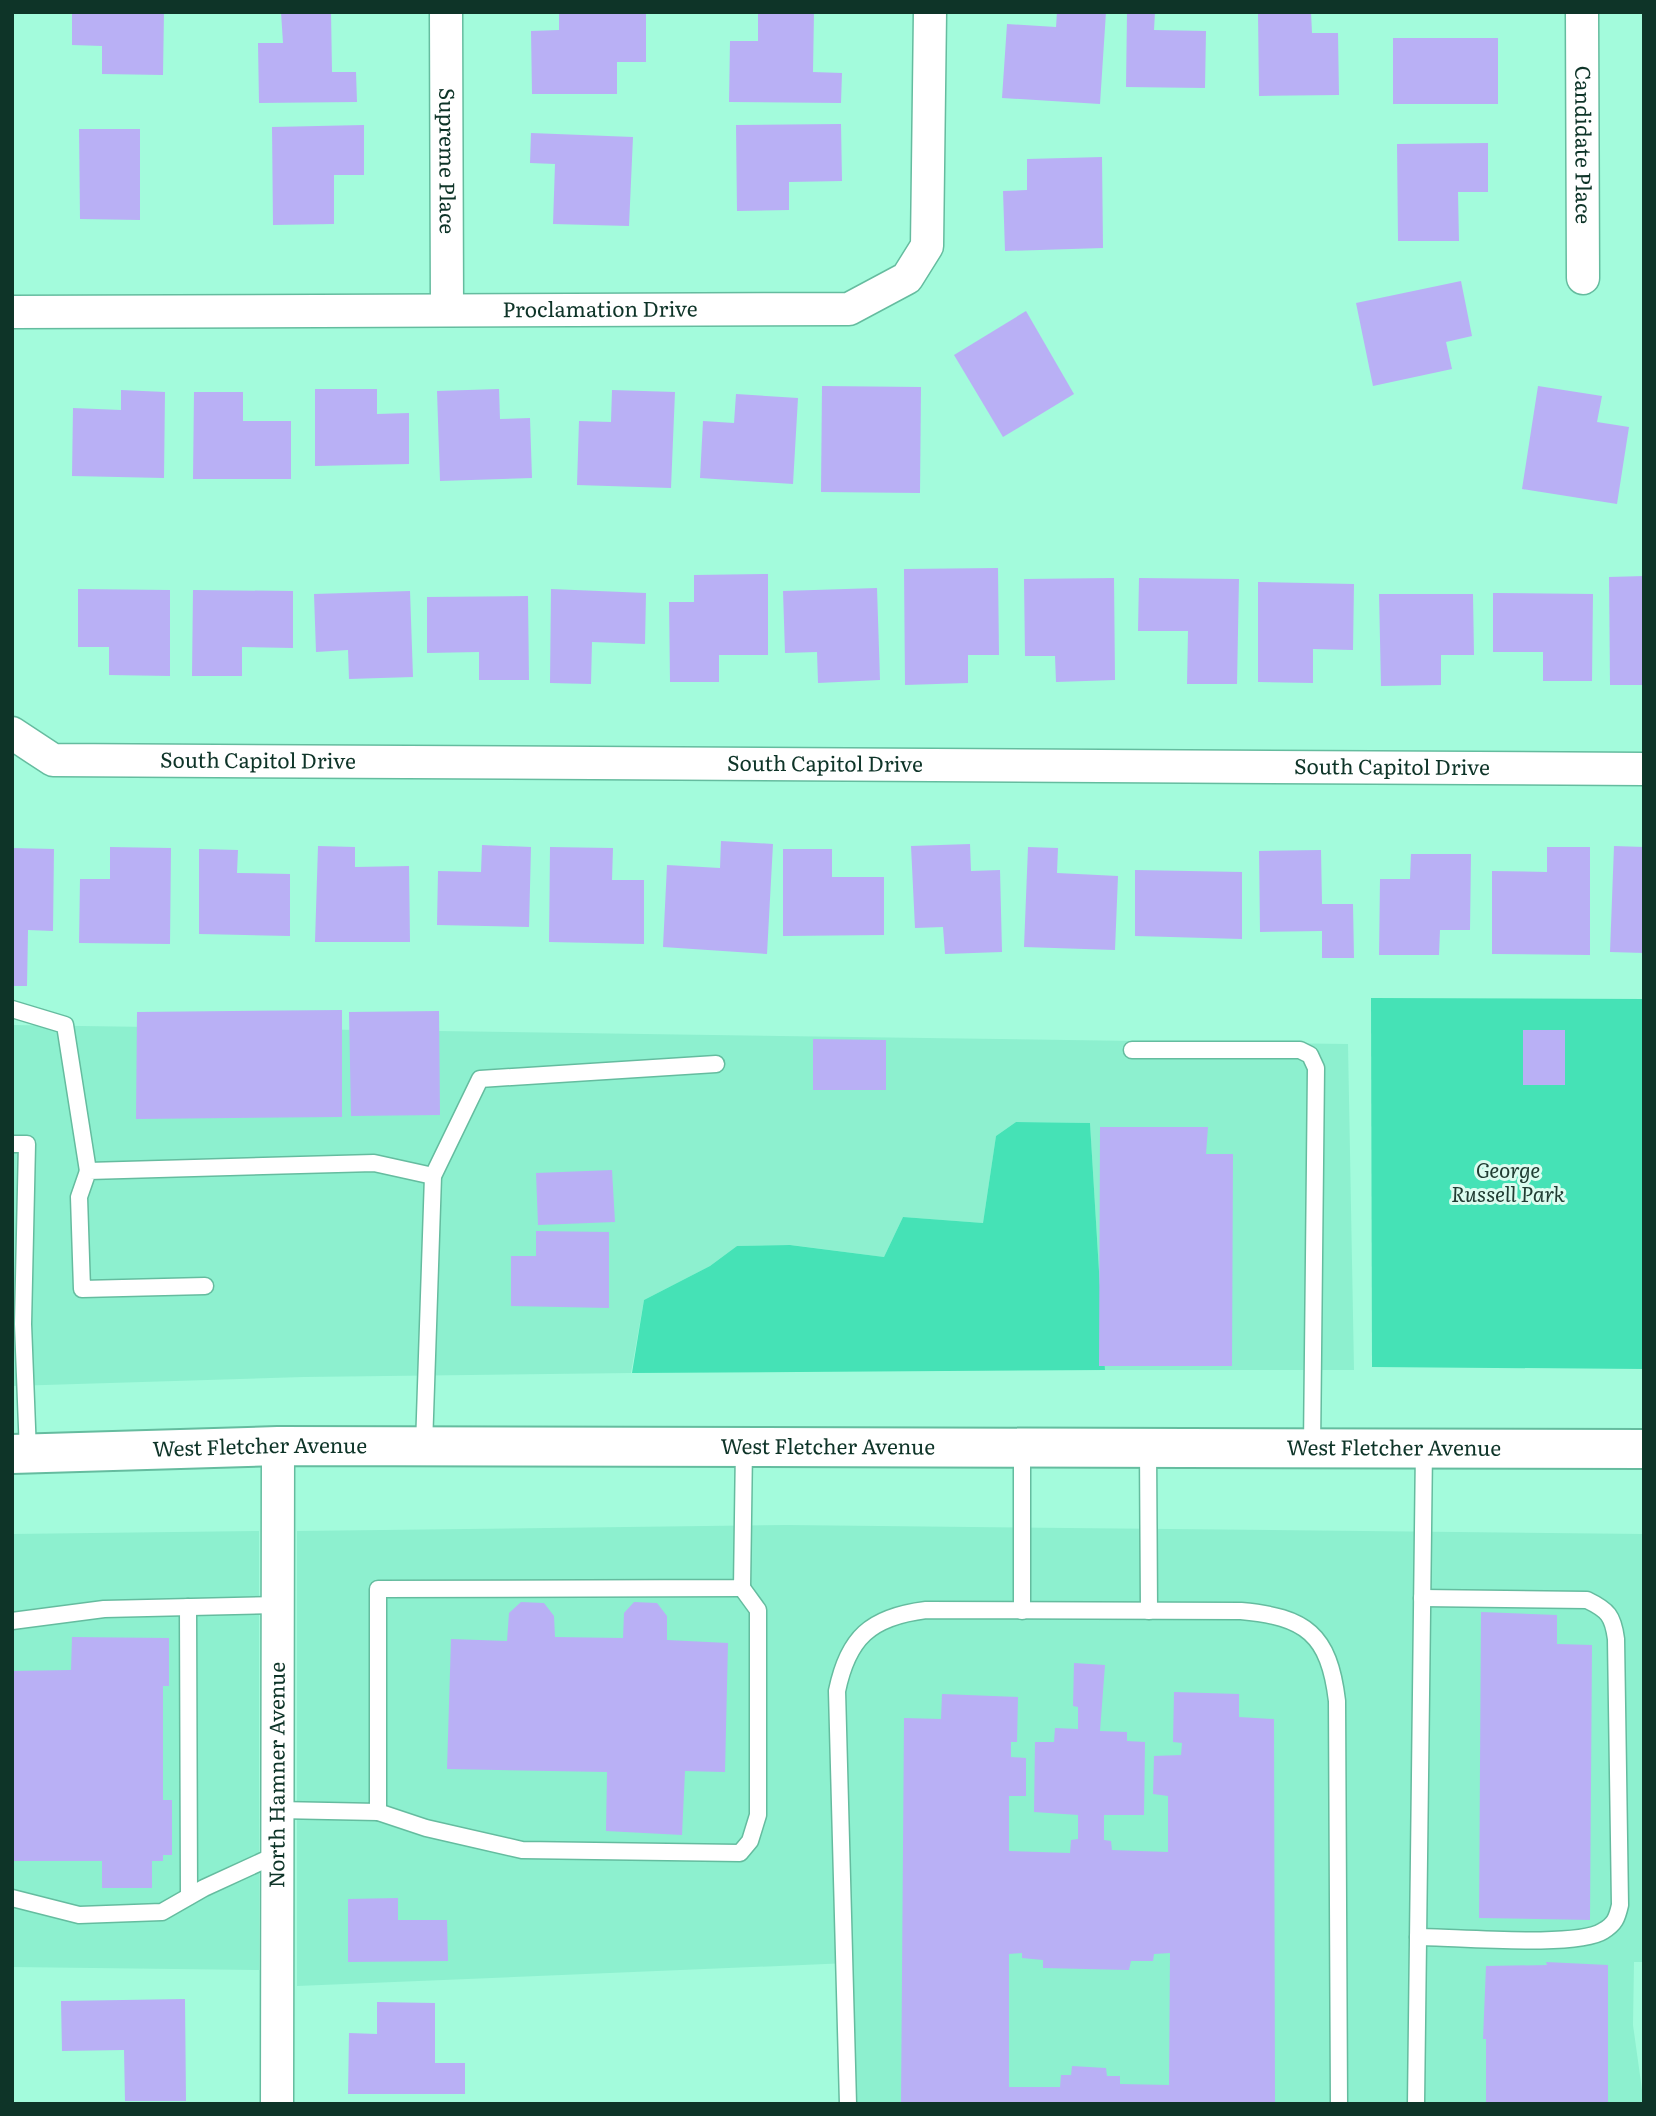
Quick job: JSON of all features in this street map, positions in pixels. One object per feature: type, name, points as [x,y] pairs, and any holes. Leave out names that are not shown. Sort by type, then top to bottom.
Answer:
[{"type":"main road","name":"West Fletcher Avenue","points":[[20,1453],[278,1446],[1644,1449]]},
{"type":"street","name":"Supreme Place","points":[[446,12],[447,310]]},
{"type":"street","name":"Proclamation Drive","points":[[12,312],[849,309],[907,278],[927,246],[930,12]]},
{"type":"street","name":"Candidate Place","points":[[1582,12],[1583,278]]},
{"type":"street","name":"South Capitol Drive","points":[[12,733],[53,760],[1644,769]]},
{"type":"street","name":"North Hamner Avenue","points":[[277,2104],[278,1446]]},
{"type":"lane","points":[[12,1009],[65,1025],[88,1171],[79,1197],[82,1289],[205,1286]]},
{"type":"lane","points":[[1132,1050],[1300,1051],[1310,1055],[1316,1068],[1312,1448]]},
{"type":"lane","points":[[424,1446],[433,1176],[480,1079],[716,1064]]},
{"type":"lane","points":[[12,1144],[27,1144],[20,1453]]},
{"type":"lane","points":[[88,1171],[374,1163],[433,1176]]},
{"type":"lane","points":[[278,1810],[378,1812],[426,1828],[522,1850],[740,1853],[750,1841],[758,1815],[758,1610],[742,1588],[744,1447]]},
{"type":"lane","points":[[1022,1448],[1022,1611]]},
{"type":"lane","points":[[1148,1448],[1149,1611]]},
{"type":"lane","points":[[1416,2104],[1424,1448]]},
{"type":"lane","points":[[378,1812],[378,1589],[742,1588]]},
{"type":"lane","points":[[1418,1937],[1573,1939],[1601,1933],[1616,1922],[1620,1905],[1616,1639],[1613,1619],[1607,1610],[1587,1601],[1422,1598]]},
{"type":"lane","points":[[12,1621],[104,1609],[278,1605]]},
{"type":"lane","points":[[188,1607],[189,1896]]},
{"type":"lane","points":[[848,2104],[837,1691],[842,1665],[850,1647],[862,1634],[884,1619],[904,1613],[1022,1611],[1274,1614],[1298,1622],[1317,1637],[1328,1654],[1337,1701],[1339,2104]]},
{"type":"lane","points":[[12,1898],[79,1915],[162,1912],[189,1896],[278,1854]]},
{"type":"shaded area","points":[[12,1025],[1348,1044],[1354,1370],[1105,1370],[1090,1123],[1016,1122],[996,1136],[983,1223],[903,1217],[884,1257],[791,1245],[737,1246],[710,1266],[644,1300],[631,1373],[304,1377],[12,1386]]},
{"type":"shaded area","points":[[787,1525],[1644,1534],[1644,1962],[1634,1962],[1633,2025],[1644,2104],[848,2104],[849,1963],[297,1986],[297,1531]]},
{"type":"shaded area","points":[[259,1531],[259,1970],[12,1967],[12,1534]]},
{"type":"green space","name":"George Russell Park","points":[[1371,998],[1644,999],[1644,1369],[1372,1367]]},
{"type":"green space","points":[[1016,1122],[1090,1123],[1105,1370],[632,1373],[644,1300],[710,1266],[737,1246],[790,1245],[884,1257],[903,1217],[983,1223],[996,1136]]},
{"type":"building","points":[[72,12],[164,12],[163,75],[102,74],[102,46],[72,45]]},
{"type":"building","points":[[281,12],[331,12],[332,72],[356,72],[357,102],[259,103],[258,43],[283,43]]},
{"type":"building","points":[[559,12],[646,12],[646,62],[617,62],[617,94],[532,94],[531,31],[559,30]]},
{"type":"building","points":[[758,12],[814,12],[813,72],[842,73],[841,103],[729,102],[730,41],[758,41]]},
{"type":"building","points":[[1057,12],[1106,12],[1100,104],[1002,98],[1007,24],[1056,27]]},
{"type":"building","points":[[1127,12],[1155,12],[1154,30],[1206,31],[1205,88],[1126,87]]},
{"type":"building","points":[[1258,12],[1311,12],[1312,33],[1338,33],[1339,95],[1259,96]]},
{"type":"building","points":[[1393,38],[1498,38],[1498,104],[1393,104]]},
{"type":"building","points":[[841,124],[842,181],[789,182],[789,210],[737,211],[736,125]]},
{"type":"building","points":[[364,125],[364,175],[334,175],[334,224],[273,225],[272,127]]},
{"type":"building","points":[[79,129],[140,129],[140,220],[80,219]]},
{"type":"building","points":[[531,133],[633,137],[629,226],[553,224],[555,164],[530,163]]},
{"type":"building","points":[[1488,143],[1488,192],[1458,192],[1459,241],[1398,241],[1397,144]]},
{"type":"building","points":[[1102,157],[1103,248],[1005,251],[1003,191],[1027,190],[1027,159]]},
{"type":"building","points":[[1461,281],[1472,336],[1446,342],[1452,369],[1373,386],[1356,303]]},
{"type":"building","points":[[1026,311],[1074,394],[1003,437],[954,355]]},
{"type":"building","points":[[822,386],[921,387],[920,493],[821,492]]},
{"type":"building","points":[[1538,386],[1602,396],[1597,422],[1629,427],[1617,504],[1522,489]]},
{"type":"building","points":[[315,389],[377,389],[377,414],[409,413],[409,464],[315,466]]},
{"type":"building","points":[[499,389],[500,419],[530,418],[532,478],[440,481],[437,391]]},
{"type":"building","points":[[121,390],[165,392],[164,478],[72,476],[73,408],[121,410]]},
{"type":"building","points":[[612,390],[675,392],[671,488],[577,485],[579,421],[611,422]]},
{"type":"building","points":[[194,392],[243,392],[243,421],[291,421],[291,479],[193,479]]},
{"type":"building","points":[[736,394],[798,398],[793,484],[700,478],[703,421],[734,423]]},
{"type":"building","points":[[998,568],[999,655],[968,655],[968,683],[905,685],[904,569]]},
{"type":"building","points":[[768,574],[768,655],[719,655],[719,682],[670,682],[669,602],[694,602],[694,575]]},
{"type":"building","points":[[1644,576],[1644,685],[1610,685],[1609,577]]},
{"type":"building","points":[[1114,578],[1115,680],[1056,682],[1055,656],[1025,656],[1024,579]]},
{"type":"building","points":[[1139,578],[1239,579],[1237,684],[1187,684],[1188,631],[1138,631]]},
{"type":"building","points":[[1258,582],[1354,584],[1353,650],[1313,649],[1313,683],[1258,682]]},
{"type":"building","points":[[877,588],[880,680],[818,683],[817,652],[785,653],[783,591]]},
{"type":"building","points":[[78,589],[170,590],[170,676],[109,675],[109,647],[78,647]]},
{"type":"building","points":[[551,589],[646,593],[645,644],[592,642],[591,684],[550,683]]},
{"type":"building","points":[[193,590],[293,591],[293,648],[242,647],[242,676],[192,676]]},
{"type":"building","points":[[410,591],[413,677],[349,679],[348,650],[316,652],[314,594]]},
{"type":"building","points":[[1493,593],[1593,594],[1592,681],[1543,681],[1543,652],[1493,652]]},
{"type":"building","points":[[1379,594],[1473,594],[1474,655],[1441,655],[1441,685],[1381,686]]},
{"type":"building","points":[[528,596],[529,680],[479,680],[479,652],[427,653],[427,597]]},
{"type":"building","points":[[721,841],[773,844],[767,954],[663,947],[667,865],[720,868]]},
{"type":"building","points":[[970,844],[971,871],[1000,870],[1002,952],[945,954],[943,927],[915,928],[911,846]]},
{"type":"building","points":[[482,845],[531,847],[529,927],[437,925],[438,871],[481,872]]},
{"type":"building","points":[[318,846],[355,847],[355,867],[409,866],[410,942],[315,942]]},
{"type":"building","points":[[1614,846],[1644,847],[1644,953],[1610,952]]},
{"type":"building","points":[[110,847],[171,848],[170,944],[79,943],[80,879],[110,879]]},
{"type":"building","points":[[550,847],[613,848],[612,880],[644,880],[644,944],[549,942]]},
{"type":"building","points":[[1028,847],[1058,848],[1057,873],[1118,876],[1115,950],[1024,947]]},
{"type":"building","points":[[1547,847],[1590,847],[1590,955],[1492,954],[1492,871],[1547,872]]},
{"type":"building","points":[[12,848],[54,849],[53,931],[28,930],[27,986],[12,986]]},
{"type":"building","points":[[199,849],[238,850],[237,873],[290,874],[290,936],[199,934]]},
{"type":"building","points":[[783,849],[832,849],[832,877],[884,877],[884,935],[783,936]]},
{"type":"building","points":[[1321,850],[1322,904],[1353,904],[1354,958],[1322,958],[1322,931],[1260,932],[1259,851]]},
{"type":"building","points":[[1411,854],[1471,854],[1470,930],[1440,930],[1439,955],[1379,955],[1380,879],[1410,879]]},
{"type":"building","points":[[1135,870],[1242,872],[1242,939],[1135,936]]},
{"type":"building","points":[[342,1010],[342,1117],[136,1119],[137,1012]]},
{"type":"building","points":[[439,1011],[440,1115],[351,1116],[349,1012]]},
{"type":"building","points":[[1523,1030],[1565,1030],[1565,1085],[1523,1085]]},
{"type":"building","points":[[813,1039],[886,1040],[886,1090],[813,1090]]},
{"type":"building","points":[[1100,1127],[1208,1127],[1206,1154],[1233,1154],[1232,1366],[1099,1366]]},
{"type":"building","points":[[612,1170],[615,1222],[538,1225],[536,1173]]},
{"type":"building","points":[[536,1231],[609,1232],[609,1308],[511,1306],[511,1256],[536,1256]]},
{"type":"building","points":[[521,1602],[544,1603],[554,1616],[555,1637],[623,1638],[624,1613],[634,1602],[657,1603],[667,1616],[667,1640],[728,1643],[725,1772],[685,1771],[682,1835],[606,1831],[607,1772],[447,1769],[451,1639],[507,1641],[509,1613]]},
{"type":"building","points":[[1481,1612],[1557,1615],[1557,1644],[1592,1645],[1590,1920],[1479,1918]]},
{"type":"building","points":[[72,1637],[169,1638],[169,1686],[163,1686],[163,1800],[172,1800],[172,1855],[163,1855],[163,1861],[152,1861],[152,1888],[102,1888],[102,1861],[12,1861],[12,1671],[71,1670]]},
{"type":"building","points":[[1074,1663],[1105,1665],[1100,1731],[1127,1732],[1127,1741],[1145,1742],[1144,1815],[1104,1815],[1104,1840],[1111,1841],[1112,1850],[1168,1852],[1168,1796],[1153,1794],[1154,1756],[1181,1755],[1182,1743],[1173,1742],[1174,1692],[1239,1694],[1239,1717],[1274,1719],[1275,2104],[901,2104],[904,1718],[941,1719],[942,1694],[1018,1697],[1017,1742],[1011,1742],[1011,1757],[1026,1758],[1026,1796],[1009,1796],[1009,1851],[1070,1853],[1071,1840],[1078,1839],[1078,1815],[1034,1812],[1035,1742],[1054,1742],[1055,1728],[1078,1729],[1078,1707],[1073,1706]],"holes":[[[1022,1953],[1022,1958],[1043,1960],[1043,1968],[1129,1970],[1131,1961],[1153,1961],[1154,1954],[1170,1953],[1169,2085],[1120,2084],[1120,2076],[1107,2076],[1106,2068],[1072,2066],[1071,2075],[1061,2075],[1060,2087],[1009,2087],[1009,1954]]]},
{"type":"building","points":[[398,1898],[398,1920],[447,1920],[448,1961],[348,1962],[348,1899]]},
{"type":"building","points":[[1546,1962],[1608,1965],[1608,2104],[1486,2104],[1486,2039],[1483,2039],[1486,1966],[1547,1965]]},
{"type":"building","points":[[185,1999],[186,2101],[125,2101],[124,2050],[62,2051],[61,2001]]},
{"type":"building","points":[[377,2002],[435,2003],[435,2063],[465,2063],[465,2094],[348,2094],[349,2033],[377,2034]]}]
